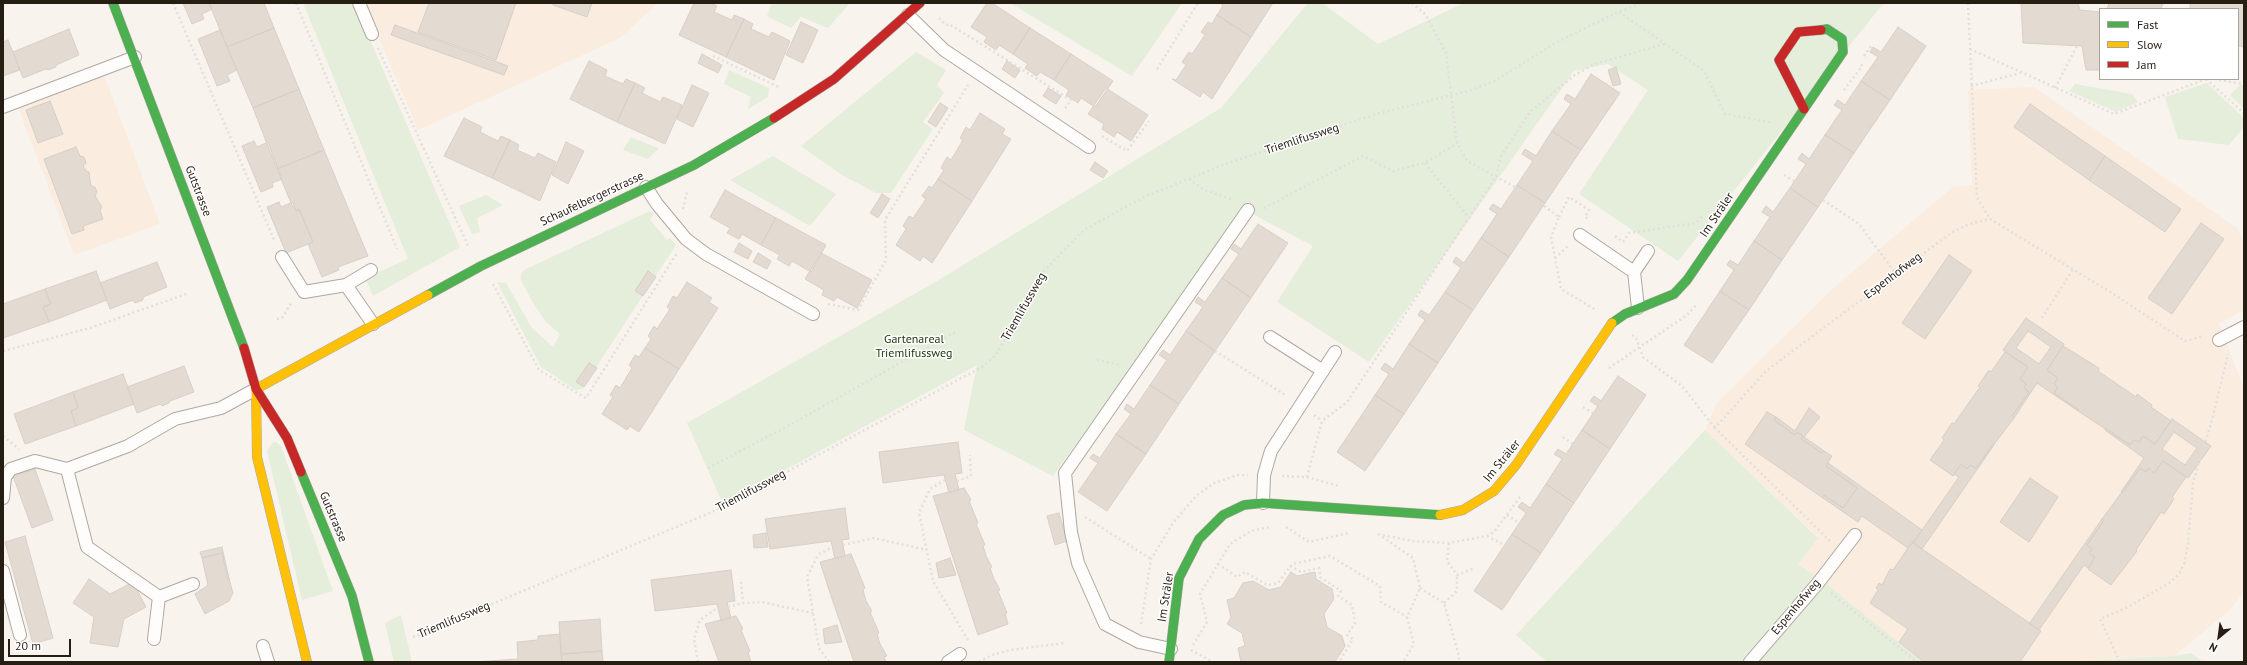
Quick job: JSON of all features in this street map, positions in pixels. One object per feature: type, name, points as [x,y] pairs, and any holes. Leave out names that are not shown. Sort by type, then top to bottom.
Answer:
[{"type":"street","name":"Gutstrasse","points":[[112,3],[135,57],[239,333],[256,389],[287,438],[352,596],[369,662]]},
{"type":"street","name":"Schaufelbergerstrasse","points":[[256,389],[497,257],[694,165],[768,122],[834,79],[920,3]]},
{"type":"street","name":"Im Sträler","points":[[1169,662],[1179,578],[1199,539],[1223,515],[1244,505],[1263,503],[1435,516],[1463,510],[1479,502],[1494,491],[1516,465],[1613,322],[1638,308],[1658,301],[1680,289],[1804,109],[1843,52],[1842,39],[1827,29],[1798,32],[1779,60],[1804,109]]},
{"type":"street","name":"Gutstrasse","points":[[256,389],[257,457],[280,560],[307,662]]},
{"type":"lane","points":[[359,3],[372,34]]},
{"type":"lane","points":[[908,15],[944,50],[1090,147]]},
{"type":"lane","points":[[3,107],[135,57]]},
{"type":"lane","points":[[646,187],[657,204],[686,239],[706,254],[813,314]]},
{"type":"lane","points":[[1171,649],[1139,642],[1105,624],[1078,563],[1071,532],[1065,474],[1248,210]]},
{"type":"lane","points":[[1580,235],[1634,272]]},
{"type":"lane","points":[[1638,308],[1634,272],[1648,252]]},
{"type":"lane","points":[[282,257],[304,292],[346,285],[371,270]]},
{"type":"lane","points":[[346,285],[373,324]]},
{"type":"lane","points":[[2224,337],[2243,330]]},
{"type":"lane","points":[[1270,337],[1323,371]]},
{"type":"lane","points":[[1263,503],[1264,475],[1271,451],[1335,352]]},
{"type":"lane","points":[[3,498],[5,477],[11,469],[35,461],[67,469],[128,446],[175,419],[221,408],[256,389]]},
{"type":"lane","points":[[67,469],[87,547],[159,597]]},
{"type":"lane","name":"Espenhofweg","points":[[1750,662],[1818,583],[1855,535]]},
{"type":"lane","points":[[3,571],[20,635]]},
{"type":"lane","points":[[159,597],[193,584]]},
{"type":"lane","points":[[154,639],[159,597]]},
{"type":"lane","points":[[263,646],[268,662]]},
{"type":"lane","points":[[948,662],[960,654]]},
{"type":"path","points":[[173,3],[282,257]]},
{"type":"path","points":[[296,3],[397,249]]},
{"type":"path","points":[[1157,69],[1198,3]]},
{"type":"path","points":[[1412,3],[1426,15],[1446,53],[1457,143],[1467,161],[1515,188]]},
{"type":"path","name":"Triemlifussweg","points":[[413,637],[712,512],[982,367],[996,355],[1041,274],[1084,230],[1144,197],[1228,163],[1378,114],[1452,95],[1495,81],[1557,42],[1618,12],[1642,3]]},
{"type":"path","points":[[1968,3],[1977,197],[1990,219],[2073,269],[2185,340],[2196,339],[2210,332],[2224,337],[2229,352],[2211,424],[2193,482],[2188,544],[2184,564],[2179,574],[2171,582],[2128,607],[2100,619],[2120,662]]},
{"type":"path","points":[[1618,12],[1704,71],[1725,114],[1774,123]]},
{"type":"path","points":[[939,18],[946,25],[947,30]]},
{"type":"path","points":[[946,25],[949,24],[1071,100],[1064,111]]},
{"type":"path","points":[[372,34],[394,88],[470,250]]},
{"type":"path","points":[[1307,477],[1322,420],[1347,402],[1496,177],[1501,156],[1530,112],[1575,75],[1592,65],[1664,44]]},
{"type":"path","points":[[2055,88],[2077,46]]},
{"type":"path","points":[[1970,49],[2114,114],[2203,80]]},
{"type":"path","points":[[713,56],[788,92],[806,98]]},
{"type":"path","points":[[824,302],[831,306],[858,310],[886,260],[885,220],[977,71]]},
{"type":"path","points":[[1971,86],[2021,72]]},
{"type":"path","points":[[2207,80],[2244,113]]},
{"type":"path","points":[[2218,88],[2219,80]]},
{"type":"path","points":[[2224,80],[2244,84]]},
{"type":"path","points":[[1057,107],[1070,115]]},
{"type":"path","points":[[1102,135],[1127,151],[1149,121]]},
{"type":"path","points":[[1188,179],[1204,190],[1232,198],[1248,210],[1256,213],[1363,156],[1393,171],[1425,163],[1457,143]]},
{"type":"path","points":[[1425,163],[1469,218]]},
{"type":"path","points":[[1784,175],[1794,181]]},
{"type":"path","points":[[684,214],[683,206],[688,190]]},
{"type":"path","points":[[1591,221],[1585,217],[1589,210],[1569,197],[1551,237],[1561,289],[1598,311]]},
{"type":"path","points":[[1822,200],[1859,224],[1896,274]]},
{"type":"path","points":[[1544,206],[1559,217]]},
{"type":"path","name":"Espenhofweg","points":[[1715,428],[1766,371],[1951,233],[1969,224],[1990,219]]},
{"type":"path","points":[[1610,233],[1623,242],[1629,233],[1696,223]]},
{"type":"path","points":[[492,281],[540,370],[586,398],[686,239]]},
{"type":"path","points":[[2042,318],[2073,269]]},
{"type":"path","points":[[277,319],[282,318],[301,287]]},
{"type":"path","points":[[3,351],[90,328],[189,293]]},
{"type":"path","points":[[708,468],[788,426],[957,331]]},
{"type":"path","points":[[1630,334],[1636,338],[1643,357],[1682,386],[1715,428],[1841,552]]},
{"type":"path","points":[[1215,351],[1301,405],[1322,420]]},
{"type":"path","points":[[1583,408],[1593,414]]},
{"type":"path","points":[[1563,437],[1573,444]]},
{"type":"path","points":[[957,481],[971,476],[970,455]]},
{"type":"path","points":[[1139,642],[1151,559],[1173,523],[1196,496],[1214,483],[1238,475],[1254,475]]},
{"type":"path","points":[[945,480],[930,490],[919,513],[933,581],[969,643]]},
{"type":"path","points":[[1068,506],[1151,559]]},
{"type":"path","points":[[1507,515],[1519,523]]},
{"type":"path","points":[[1377,533],[1413,558],[1420,588],[1407,617],[1414,644],[1404,662]]},
{"type":"path","points":[[1487,536],[1504,545]]},
{"type":"path","points":[[843,545],[874,538],[927,550]]},
{"type":"path","points":[[1444,603],[1457,591],[1457,576],[1447,561],[1449,543]]},
{"type":"path","points":[[829,662],[819,648],[807,577],[818,555],[832,547]]},
{"type":"path","points":[[1218,564],[1237,577],[1245,572],[1267,586],[1278,583],[1292,564],[1330,556],[1380,586],[1381,602],[1407,617]]},
{"type":"path","points":[[1290,566],[1301,572],[1319,568],[1320,578],[1341,591],[1338,596],[1352,605],[1354,623],[1347,635],[1353,639],[1339,662]]},
{"type":"path","points":[[1457,576],[1475,568]]},
{"type":"path","points":[[741,582],[743,603]]},
{"type":"path","points":[[1818,583],[1917,662]]},
{"type":"path","points":[[1420,588],[1444,603],[1459,656],[1459,662]]},
{"type":"path","points":[[728,607],[743,603],[762,602],[813,613]]},
{"type":"path","points":[[698,662],[694,639],[700,620],[717,608]]},
{"type":"path","points":[[979,662],[992,654],[1064,643]]},
{"type":"path","points":[[1189,649],[1213,662]]},
{"type":"shaded area","points":[[364,3],[658,3],[620,38],[418,130]]},
{"type":"shaded area","points":[[103,72],[160,224],[74,255],[18,107]]},
{"type":"shaded area","points":[[2034,87],[2237,228],[2244,243],[2244,310],[2219,323],[2244,389],[2244,591],[2231,609],[2174,656],[2060,662],[1923,662],[1823,581],[1798,563],[1818,537],[1705,430],[1716,404],[1831,290],[1953,187],[1972,185],[1968,90]]},
{"type":"green space","points":[[303,3],[354,3],[460,247],[373,296],[365,278],[408,259]]},
{"type":"green space","points":[[772,3],[850,3],[828,28],[801,17],[791,28],[767,16]]},
{"type":"green space","points":[[1010,3],[1182,3],[1132,76]]},
{"type":"green space","name":"Gartenareal Triemlifussweg","points":[[1308,3],[1322,3],[1378,44],[1464,3],[1888,3],[1882,5],[1678,261],[1579,194],[1648,90],[1608,64],[1574,71],[1369,362],[1277,302],[1313,246],[1245,210],[1053,476],[964,430],[977,365],[723,504],[687,423],[937,281],[1221,108]]},
{"type":"green space","points":[[916,52],[946,70],[937,85],[944,93],[923,122],[933,129],[891,193],[876,193],[842,175],[801,146]]},
{"type":"green space","points":[[729,70],[769,88],[768,97],[748,109],[751,97],[724,84]]},
{"type":"green space","points":[[2207,83],[2244,118],[2244,127],[2229,145],[2178,139],[2165,97]]},
{"type":"green space","points":[[2075,84],[2132,94],[2138,102],[2116,112],[2069,91]]},
{"type":"green space","points":[[2240,85],[2244,85],[2244,109],[2230,95]]},
{"type":"green space","points":[[631,137],[659,148],[648,159],[623,150]]},
{"type":"green space","points":[[773,156],[836,194],[810,226],[730,180]]},
{"type":"green space","points":[[486,195],[503,205],[477,218],[480,232],[472,234],[459,206]]},
{"type":"green space","points":[[650,211],[654,214],[650,220],[667,240],[670,238],[676,245],[582,389],[576,390],[541,367],[497,282],[506,283],[532,328],[553,347],[560,334],[546,322],[533,303],[521,280],[521,274],[524,270]]},
{"type":"green space","points":[[1705,430],[1818,538],[1798,564],[1823,581],[1923,662],[1547,662],[1516,635]]},
{"type":"green space","points":[[276,442],[281,446],[333,591],[302,600],[267,451],[272,443]]},
{"type":"green space","points":[[401,615],[412,662],[394,662],[385,623]]},
{"type":"green space","points":[[2191,653],[2203,662],[2060,662],[2174,656]]},
{"type":"building","points":[[183,3],[209,3],[212,9],[202,14],[204,19],[192,24]]},
{"type":"building","points":[[209,3],[264,3],[274,28],[227,47]]},
{"type":"building","points":[[429,3],[516,3],[496,60],[418,32]]},
{"type":"building","points":[[553,3],[592,3],[587,17],[553,5]]},
{"type":"building","points":[[694,3],[710,3],[717,6],[714,12],[732,20],[734,15],[744,19],[726,57],[679,35]]},
{"type":"building","points":[[987,3],[992,3],[1030,28],[1013,54],[999,45],[996,50],[984,42],[987,37],[971,27]]},
{"type":"building","points":[[1220,3],[1273,3],[1251,37],[1217,15],[1223,6]]},
{"type":"building","points":[[2021,3],[2078,3],[2080,10],[2099,12],[2099,70],[2086,70],[2082,46],[2023,43]]},
{"type":"building","points":[[2109,3],[2163,3],[2161,8],[2107,8]]},
{"type":"building","points":[[2190,3],[2244,3],[2244,47],[2239,46],[2239,8],[2190,8]]},
{"type":"building","points":[[1217,15],[1251,37],[1212,99],[1203,92],[1200,97],[1172,79],[1176,80],[1186,65],[1182,62],[1189,52],[1192,54],[1205,35],[1201,32],[1208,22],[1212,24]]},
{"type":"building","points":[[744,19],[753,24],[751,29],[769,37],[772,32],[790,41],[774,80],[726,57]]},
{"type":"building","points":[[801,22],[818,30],[803,63],[786,55]]},
{"type":"building","points":[[395,25],[508,66],[504,75],[391,35]]},
{"type":"building","points":[[1898,27],[1926,46],[1890,100],[1861,81],[1878,57],[1870,52],[1873,47],[1881,52]]},
{"type":"building","points":[[274,28],[299,89],[253,108],[227,47]]},
{"type":"building","points":[[1030,28],[1071,54],[1054,80],[1040,72],[1037,76],[1025,68],[1028,64],[1013,54]]},
{"type":"building","points":[[69,29],[79,55],[56,65],[56,67],[48,70],[46,69],[23,78],[13,52]]},
{"type":"building","points":[[220,30],[237,70],[227,75],[230,81],[217,86],[198,39]]},
{"type":"building","points":[[8,40],[20,70],[3,76],[3,42]]},
{"type":"building","points":[[702,54],[722,65],[718,73],[698,63]]},
{"type":"building","points":[[1071,54],[1113,81],[1095,107],[1081,98],[1078,103],[1066,95],[1069,90],[1054,80]]},
{"type":"building","points":[[589,61],[607,70],[605,76],[623,84],[626,79],[635,83],[617,122],[570,99]]},
{"type":"building","points":[[1007,61],[1020,70],[1015,78],[1002,69]]},
{"type":"building","points":[[1616,67],[1621,84],[1613,86],[1608,70]]},
{"type":"building","points":[[1591,74],[1620,93],[1581,150],[1552,131],[1571,104],[1564,99],[1567,94],[1575,99]]},
{"type":"building","points":[[1861,81],[1890,100],[1854,153],[1825,135],[1842,110],[1834,105],[1838,100],[1845,105]]},
{"type":"building","points":[[635,83],[645,88],[642,93],[660,102],[663,97],[682,105],[665,144],[617,122]]},
{"type":"building","points":[[692,85],[709,93],[693,127],[677,119]]},
{"type":"building","points":[[1048,88],[1061,96],[1056,104],[1043,96]]},
{"type":"building","points":[[1106,88],[1148,115],[1131,141],[1117,132],[1114,137],[1102,129],[1104,124],[1088,114]]},
{"type":"building","points":[[299,89],[324,150],[277,169],[253,108]]},
{"type":"building","points":[[50,101],[63,134],[38,143],[26,110]]},
{"type":"building","points":[[940,103],[948,108],[936,127],[928,122]]},
{"type":"building","points":[[2030,104],[2105,156],[2089,180],[2014,127]]},
{"type":"building","points":[[980,113],[1005,129],[1002,134],[1011,139],[972,201],[938,179],[944,170],[941,168],[947,157],[951,160],[963,140],[960,138],[966,127],[970,130]]},
{"type":"building","points":[[464,118],[482,127],[480,132],[498,141],[501,136],[510,140],[492,178],[444,156]]},
{"type":"building","points":[[1552,131],[1581,150],[1545,203],[1517,185],[1533,161],[1522,154],[1525,149],[1536,156]]},
{"type":"building","points":[[1825,135],[1854,153],[1818,207],[1790,188],[1806,164],[1798,159],[1802,153],[1809,159]]},
{"type":"building","points":[[510,140],[519,145],[517,150],[535,158],[538,153],[556,162],[540,201],[492,178]]},
{"type":"building","points":[[254,141],[257,147],[268,142],[282,179],[272,183],[273,187],[261,192],[242,146]]},
{"type":"building","points":[[566,142],[584,151],[568,184],[552,175]]},
{"type":"building","points":[[76,147],[80,156],[84,157],[86,163],[83,166],[86,171],[89,172],[91,186],[95,187],[97,192],[95,196],[102,207],[100,210],[103,219],[83,226],[84,230],[72,234],[44,159]]},
{"type":"building","points":[[324,150],[368,256],[338,267],[339,270],[322,277],[308,244],[313,242],[299,209],[296,211],[291,203],[277,169]]},
{"type":"building","points":[[2105,156],[2181,209],[2165,232],[2089,180]]},
{"type":"building","points":[[1095,162],[1108,171],[1103,178],[1090,170]]},
{"type":"building","points":[[938,179],[972,201],[932,263],[923,256],[920,261],[896,245],[906,229],[903,226],[909,216],[913,218],[926,199],[922,196],[929,186],[932,188]]},
{"type":"building","points":[[1517,185],[1545,203],[1509,257],[1481,238],[1497,214],[1489,209],[1493,204],[1501,209]]},
{"type":"building","points":[[1790,188],[1818,207],[1782,260],[1754,241],[1770,217],[1762,212],[1766,206],[1773,212]]},
{"type":"building","points":[[725,190],[776,218],[761,245],[742,234],[739,239],[727,233],[730,228],[710,217]]},
{"type":"building","points":[[882,194],[890,199],[878,218],[870,213]]},
{"type":"building","points":[[279,202],[281,207],[293,202],[296,211],[299,209],[313,242],[286,253],[267,207]]},
{"type":"building","points":[[776,218],[826,245],[811,272],[792,261],[789,266],[777,259],[780,255],[761,245]]},
{"type":"building","points":[[2201,223],[2224,239],[2172,314],[2148,298]]},
{"type":"building","points":[[1258,224],[1288,243],[1251,298],[1222,278],[1239,254],[1231,249],[1234,244],[1241,249]]},
{"type":"building","points":[[1481,238],[1509,257],[1473,310],[1445,292],[1461,268],[1453,262],[1456,257],[1464,263]]},
{"type":"building","points":[[1754,241],[1782,260],[1749,310],[1720,291],[1734,270],[1727,265],[1730,260],[1738,265]]},
{"type":"building","points":[[739,243],[752,251],[748,259],[734,252]]},
{"type":"building","points":[[758,253],[771,261],[767,269],[753,262]]},
{"type":"building","points":[[821,253],[872,280],[857,308],[837,297],[834,301],[822,295],[824,290],[805,279]]},
{"type":"building","points":[[1949,255],[1972,271],[1925,339],[1902,323]]},
{"type":"building","points":[[157,262],[167,287],[143,297],[143,300],[135,303],[133,300],[110,309],[100,283]]},
{"type":"building","points":[[96,271],[107,300],[49,322],[43,307],[51,304],[45,289]]},
{"type":"building","points":[[648,271],[656,277],[643,296],[635,291]]},
{"type":"building","points":[[1222,278],[1251,298],[1215,351],[1186,331],[1203,307],[1195,302],[1198,297],[1205,302]]},
{"type":"building","points":[[687,282],[712,298],[709,302],[718,308],[679,369],[645,348],[651,339],[648,336],[654,326],[657,329],[670,309],[667,307],[673,296],[677,298]]},
{"type":"building","points":[[45,289],[51,304],[43,307],[49,322],[3,338],[3,304]]},
{"type":"building","points":[[1720,291],[1749,310],[1712,363],[1684,345]]},
{"type":"building","points":[[1445,292],[1473,310],[1438,363],[1409,344],[1425,320],[1418,315],[1421,310],[1429,315]]},
{"type":"building","points":[[2026,318],[2064,344],[2047,370],[2058,378],[2054,384],[2058,387],[2054,393],[2079,410],[2078,411],[2037,383],[2014,418],[2012,416],[2029,392],[2024,388],[2026,384],[2020,379],[2028,367],[2003,350]],"holes":[[[2028,331],[2051,347],[2039,364],[2016,348]]]},
{"type":"building","points":[[1186,331],[1215,351],[1179,404],[1150,385],[1167,360],[1159,355],[1163,350],[1170,355]]},
{"type":"building","points":[[1409,344],[1438,363],[1404,414],[1375,395],[1389,374],[1381,369],[1385,363],[1393,369]]},
{"type":"building","points":[[2063,346],[2099,368],[2098,371],[2136,397],[2137,394],[2152,405],[2151,407],[2171,421],[2155,444],[2143,436],[2139,442],[2134,440],[2130,445],[2078,411],[2079,410],[2054,393],[2058,387],[2054,384],[2058,378],[2047,370]]},
{"type":"building","points":[[645,348],[679,369],[639,432],[630,426],[627,430],[602,414],[613,397],[610,395],[616,385],[620,388],[632,368],[629,365],[635,355],[639,357]]},
{"type":"building","points":[[2005,352],[2028,367],[2020,379],[2026,384],[2024,388],[2029,392],[2012,416],[2014,418],[1976,468],[1970,465],[1967,469],[1961,464],[1953,476],[1930,460],[1944,440],[1942,438],[1952,423],[1954,424],[1980,387],[1978,386],[1989,370],[1991,372]]},
{"type":"building","points":[[589,363],[597,368],[584,387],[576,382]]},
{"type":"building","points":[[184,366],[194,392],[170,401],[162,406],[160,404],[137,413],[127,387]]},
{"type":"building","points":[[123,374],[134,404],[76,426],[71,411],[78,408],[73,392]]},
{"type":"building","points":[[1618,376],[1646,395],[1610,449],[1582,430],[1598,406],[1590,401],[1594,396],[1601,401]]},
{"type":"building","points":[[1150,385],[1179,404],[1146,454],[1116,434],[1131,414],[1124,409],[1127,404],[1134,409]]},
{"type":"building","points":[[73,392],[78,408],[71,411],[76,426],[25,444],[14,414]]},
{"type":"building","points":[[1375,395],[1404,414],[1365,471],[1337,452]]},
{"type":"building","points":[[1809,408],[1820,417],[1804,437],[1824,451],[1822,453],[1801,439],[1803,436],[1797,432],[1795,435],[1774,420],[1776,417],[1795,431]]},
{"type":"building","points":[[1767,412],[1776,417],[1774,420],[1795,435],[1797,432],[1803,436],[1801,439],[1822,453],[1824,451],[1832,456],[1826,466],[1857,488],[1843,508],[1824,495],[1823,498],[1745,444]]},
{"type":"building","points":[[2172,419],[2211,446],[2188,478],[2163,461],[2154,473],[2149,468],[2146,472],[2140,468],[2123,493],[2121,492],[2144,458],[2105,430],[2106,428],[2130,445],[2134,440],[2139,442],[2143,436],[2155,444]],"holes":[[[2174,432],[2197,448],[2185,465],[2162,449]]]},
{"type":"building","points":[[1582,430],[1610,449],[1574,503],[1546,484],[1562,459],[1554,454],[1558,449],[1566,454]]},
{"type":"building","points":[[1116,434],[1146,454],[1107,511],[1078,492],[1098,463],[1090,458],[1093,454],[1100,458]]},
{"type":"building","points":[[958,442],[962,473],[955,474],[959,490],[949,493],[944,475],[883,483],[879,452]]},
{"type":"building","points":[[1993,444],[1994,445],[1922,549],[1913,543],[1959,477],[1954,474],[1961,464],[1967,469],[1970,465],[1976,468]]},
{"type":"building","points":[[2163,461],[2186,477],[2172,497],[2174,499],[2164,514],[2161,512],[2136,550],[2137,551],[2111,585],[2088,569],[2095,557],[2089,553],[2092,549],[2087,545],[2104,520],[2102,519],[2140,468],[2146,472],[2149,468],[2154,473]]},
{"type":"building","points":[[1828,463],[1922,530],[1908,548],[1862,516],[1858,522],[1823,498],[1824,495],[1843,508],[1857,488],[1826,466]]},
{"type":"building","points":[[35,469],[53,520],[32,528],[13,476]]},
{"type":"building","points":[[2030,478],[2058,497],[2029,542],[2000,522]]},
{"type":"building","points":[[1546,484],[1574,503],[1541,553],[1512,534],[1526,513],[1518,507],[1522,502],[1530,508]]},
{"type":"building","points":[[964,488],[971,500],[969,501],[978,523],[976,524],[985,545],[983,546],[986,556],[992,567],[990,568],[1000,590],[998,591],[1007,613],[1005,613],[1008,624],[978,635],[933,496]]},
{"type":"building","points":[[845,508],[849,539],[842,540],[845,556],[835,559],[831,541],[770,549],[765,519]]},
{"type":"building","points":[[1059,513],[1067,541],[1055,545],[1047,516]]},
{"type":"building","points":[[2102,519],[2104,520],[2087,545],[2092,549],[2089,553],[2095,557],[2088,568],[2084,565],[2039,630],[2029,624]]},
{"type":"building","points":[[766,533],[768,547],[754,548],[753,535]]},
{"type":"building","points":[[1512,534],[1541,553],[1502,610],[1474,591]]},
{"type":"building","points":[[25,536],[53,638],[33,644],[5,542]]},
{"type":"building","points":[[1912,542],[2041,631],[2020,662],[1924,662],[1899,642],[1908,629],[1870,603],[1878,590],[1876,588],[1879,583],[1882,585],[1890,569],[1893,570]]},
{"type":"building","points":[[222,547],[228,580],[222,553],[202,558],[200,552]]},
{"type":"building","points":[[222,553],[233,593],[229,601],[205,614],[195,594],[208,585],[202,558]]},
{"type":"building","points":[[851,554],[865,588],[863,590],[866,601],[872,611],[870,612],[879,633],[877,634],[880,644],[887,656],[884,657],[886,662],[854,662],[829,590],[820,562]]},
{"type":"building","points":[[950,558],[956,575],[939,578],[936,563]]},
{"type":"building","points":[[731,570],[735,601],[727,602],[731,618],[721,621],[717,604],[655,611],[651,580]]},
{"type":"building","points":[[1291,572],[1297,576],[1315,572],[1316,579],[1332,589],[1334,599],[1324,614],[1327,627],[1342,636],[1345,646],[1335,662],[1241,662],[1238,648],[1245,646],[1242,633],[1227,624],[1231,617],[1227,600],[1234,598],[1243,583],[1253,581],[1269,590],[1281,587]]},
{"type":"building","points":[[89,579],[110,594],[133,582],[146,607],[124,619],[118,647],[90,643],[94,617],[73,603]]},
{"type":"building","points":[[736,616],[743,629],[741,630],[750,651],[748,652],[751,662],[719,662],[705,624]]},
{"type":"building","points":[[600,619],[602,651],[561,654],[559,622]]},
{"type":"building","points":[[837,625],[842,642],[825,644],[823,629]]},
{"type":"building","points":[[560,634],[562,662],[475,662],[518,659],[517,642],[538,640],[538,636]]},
{"type":"building","points":[[602,651],[603,662],[562,662],[561,654]]},
{"type":"traffic: fast","points":[[113,3],[244,348]]},
{"type":"traffic: fast","points":[[1612,323],[1625,314],[1674,294],[1687,280],[1843,52],[1842,39],[1827,29],[1821,30]]},
{"type":"traffic: fast","points":[[428,295],[481,266],[694,165],[774,118]]},
{"type":"traffic: fast","points":[[301,472],[352,596],[369,662]]},
{"type":"traffic: fast","points":[[1169,662],[1179,578],[1199,539],[1223,515],[1244,505],[1263,503],[1440,515]]},
{"type":"traffic: slow","points":[[256,389],[428,295]]},
{"type":"traffic: slow","points":[[1440,515],[1463,510],[1494,491],[1516,465],[1612,323]]},
{"type":"traffic: slow","points":[[256,389],[257,457],[307,662]]},
{"type":"traffic: jam","points":[[774,118],[834,79],[920,3]]},
{"type":"traffic: jam","points":[[1804,109],[1779,60],[1798,32],[1821,30]]},
{"type":"traffic: jam","points":[[244,348],[256,389],[287,438],[301,472]]}]
